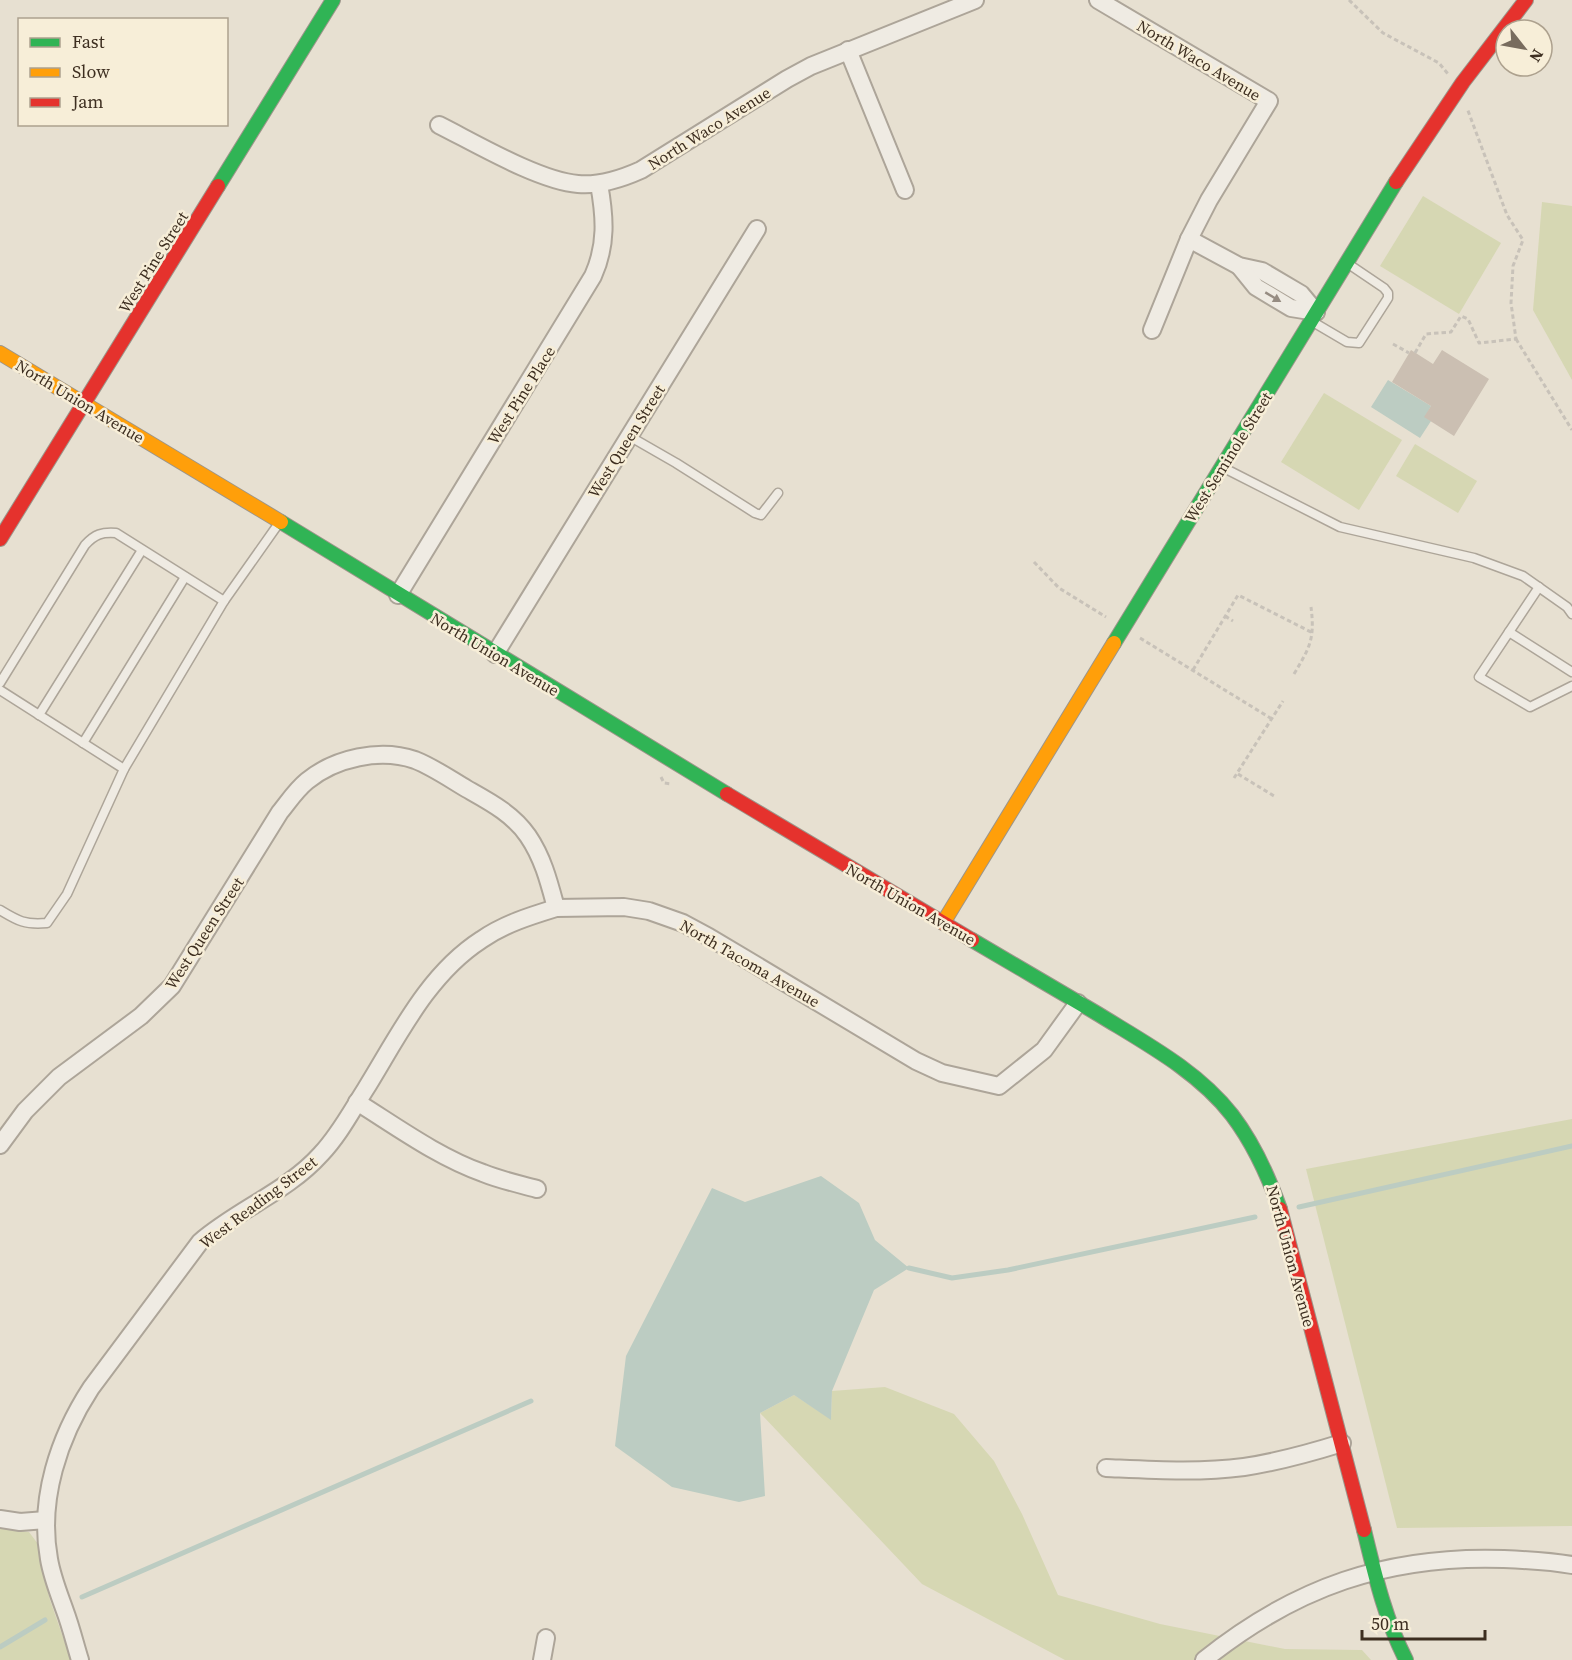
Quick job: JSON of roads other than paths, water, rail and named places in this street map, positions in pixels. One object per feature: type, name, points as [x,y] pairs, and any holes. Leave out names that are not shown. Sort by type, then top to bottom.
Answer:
[{"type":"street","name":"West Pine Street","points":[[0,538],[333,0]]},
{"type":"street","name":"North Waco Avenue","points":[[439,125],[549,177],[579,184],[615,181],[641,170],[787,79],[812,66],[975,0]]},
{"type":"street","name":"North Waco Avenue","points":[[1098,0],[1269,101],[1209,200],[1189,239]]},
{"type":"street","name":"West Seminole Street","points":[[943,923],[1409,160],[1459,87],[1526,0]]},
{"type":"street","points":[[848,50],[905,190]]},
{"type":"street","name":"West Pine Place","points":[[398,595],[593,276],[602,251],[605,228],[599,184]]},
{"type":"street","name":"West Queen Street","points":[[495,654],[757,229]]},
{"type":"street","points":[[1152,330],[1189,239],[1239,266],[1256,287],[1291,308],[1314,316]]},
{"type":"street","name":"North Union Avenue","points":[[0,353],[495,654],[1078,1003],[1164,1056],[1202,1084],[1234,1116],[1257,1151],[1270,1178],[1287,1230],[1375,1571],[1393,1634],[1406,1660]]},
{"type":"street","name":"West Queen Street","points":[[0,1145],[30,1105],[59,1077],[141,1016],[172,986],[280,812],[299,788],[318,773],[336,764],[355,758],[404,757],[430,767],[508,814],[527,834],[536,849],[543,863],[556,908]]},
{"type":"street","name":"North Tacoma Avenue","points":[[556,908],[624,907],[649,911],[683,923],[709,936],[916,1061],[942,1073],[999,1086],[1044,1050],[1078,1003]]},
{"type":"street","name":"West Reading Street","points":[[80,1660],[53,1576],[46,1520],[54,1467],[67,1428],[91,1388],[192,1252],[210,1234],[271,1194],[311,1164],[332,1141],[423,996],[452,963],[496,931],[514,922],[556,908]]},
{"type":"street","points":[[357,1102],[427,1146],[459,1162],[483,1173],[537,1189]]},
{"type":"street","points":[[1106,1468],[1164,1470],[1243,1467],[1298,1456],[1342,1443]]},
{"type":"street","points":[[0,1519],[20,1522],[46,1520]]},
{"type":"street","points":[[1204,1660],[1251,1625],[1277,1610],[1344,1579],[1375,1571],[1439,1559],[1469,1557],[1536,1560],[1572,1566]]},
{"type":"street","points":[[542,1660],[546,1638]]},
{"type":"lane","points":[[1314,316],[1347,342],[1359,343],[1388,298],[1388,293],[1384,288],[1347,262]]},
{"type":"lane","points":[[629,436],[755,513],[761,515],[778,494]]},
{"type":"lane","points":[[1222,467],[1340,527],[1474,558],[1523,576],[1567,607],[1572,614]]},
{"type":"lane","points":[[0,910],[30,925],[47,923],[67,894],[124,769],[224,601],[279,523]]},
{"type":"lane","points":[[0,684],[93,535],[104,532],[117,533],[224,601]]},
{"type":"lane","points":[[39,715],[142,550]]},
{"type":"lane","points":[[83,743],[185,577]]},
{"type":"lane","points":[[1539,587],[1479,677],[1530,707],[1572,686]]},
{"type":"lane","points":[[1509,632],[1572,672]]},
{"type":"lane","points":[[0,690],[124,769]]},
{"type":"waterway","points":[[1299,1207],[1572,1146]]},
{"type":"waterway","points":[[909,1268],[952,1278],[1008,1270],[1255,1217]]},
{"type":"waterway","points":[[82,1597],[531,1401]]},
{"type":"waterway","points":[[0,1647],[45,1620]]}]
